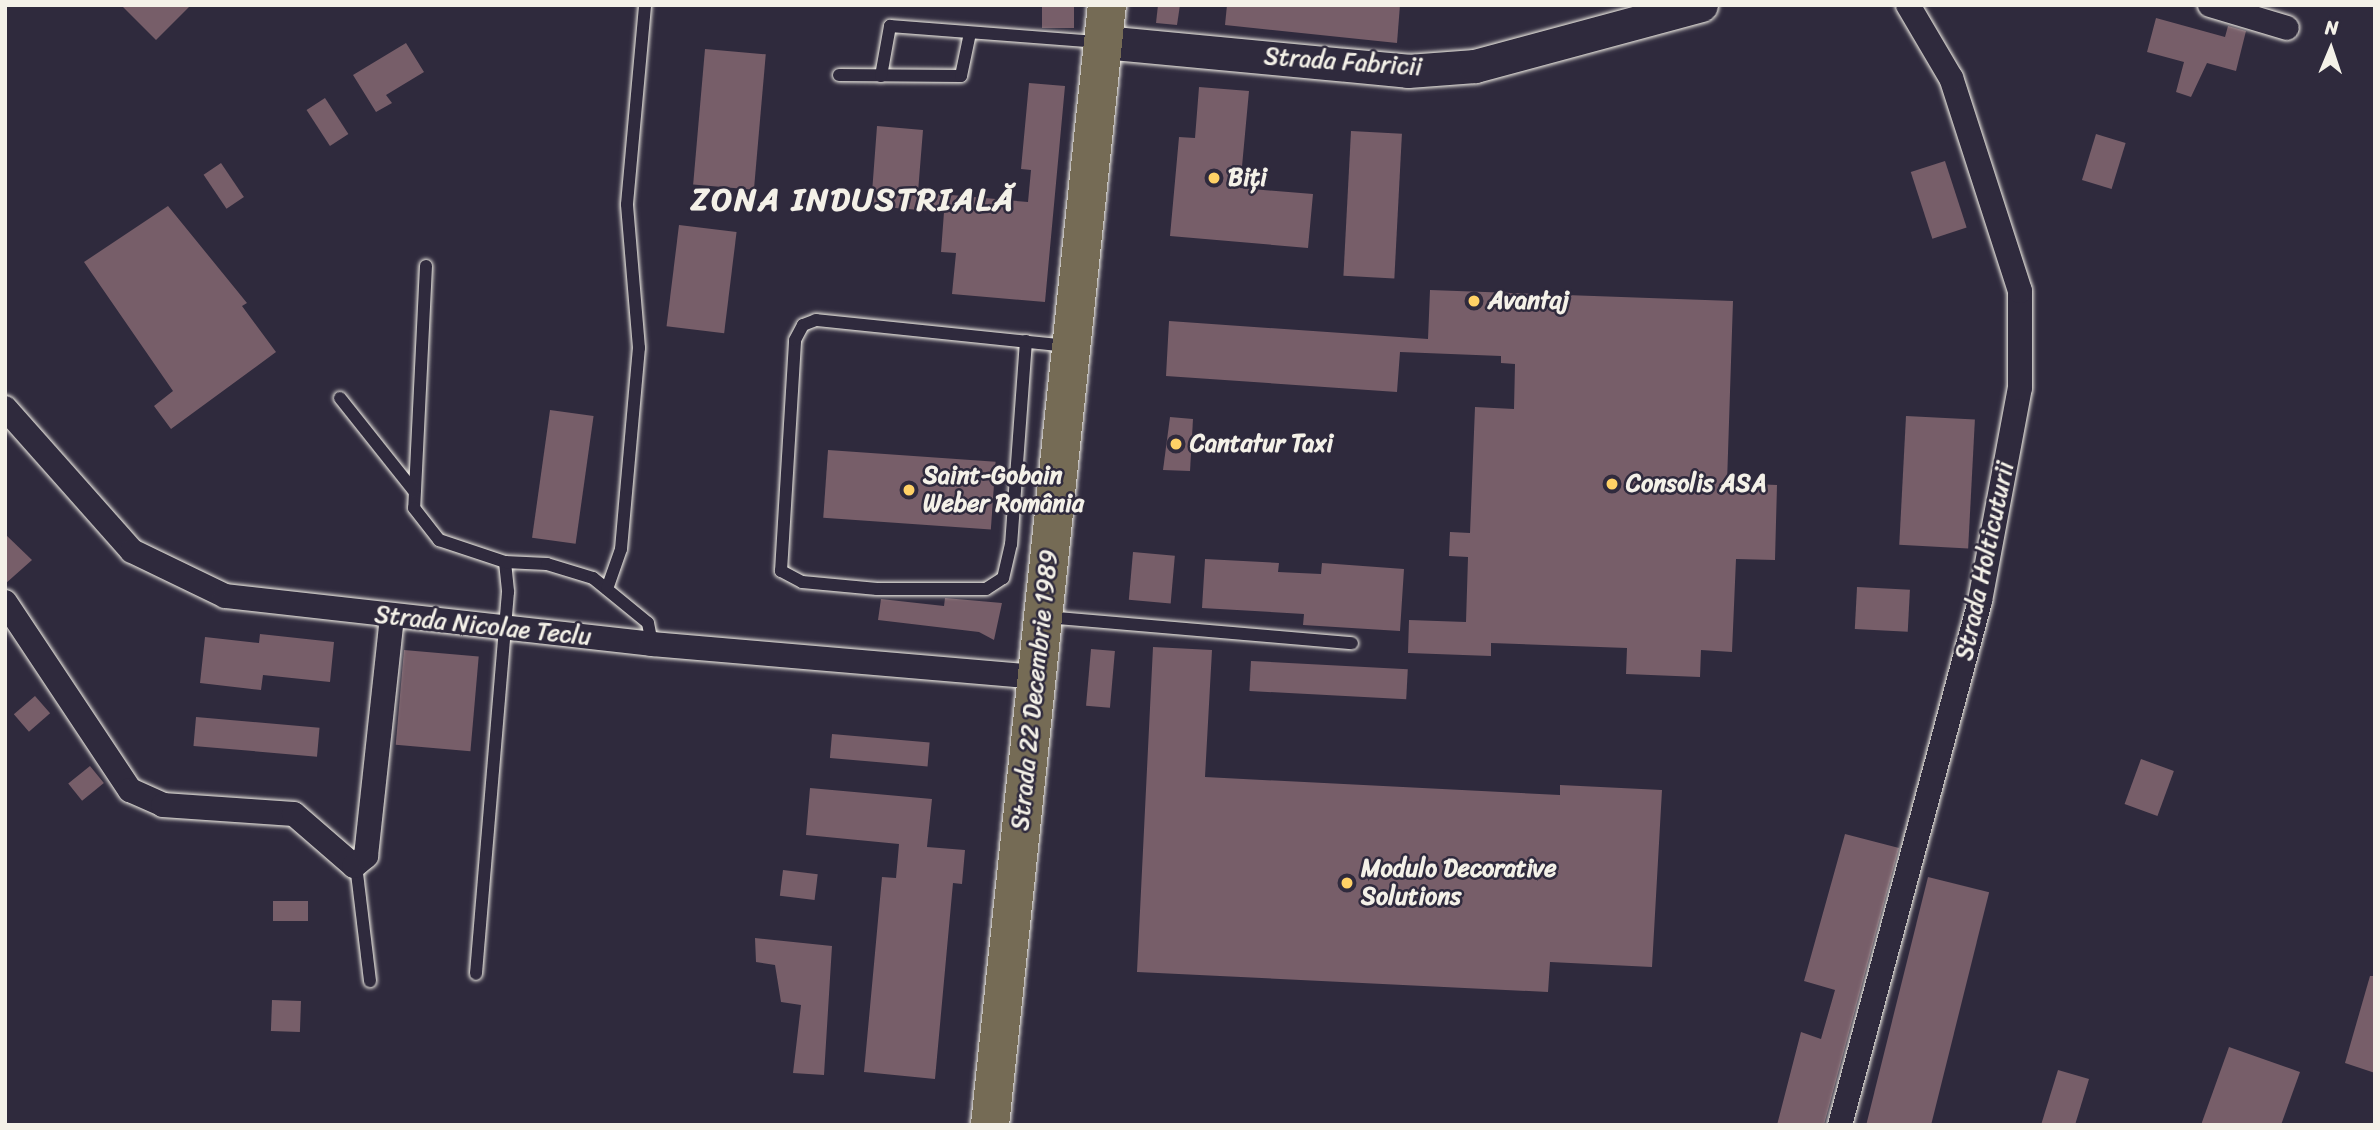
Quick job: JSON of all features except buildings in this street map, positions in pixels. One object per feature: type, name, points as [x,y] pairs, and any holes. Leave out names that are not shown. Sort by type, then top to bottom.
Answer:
[{"type":"main road","name":"Strada 22 Decembrie 1989","points":[[990,1125],[1105,24]]},
{"type":"street","name":"Strada Fabricii","points":[[1105,24],[1408,71],[1475,66],[1701,5]]},
{"type":"street","name":"Strada Holticuturii","points":[[1840,1125],[1980,601],[2020,388],[2020,291],[1951,78],[1909,5]]},
{"type":"street","points":[[2210,5],[2287,28]]},
{"type":"street","name":"Strada Nicolae Teclu","points":[[5,408],[143,559],[225,596],[652,644],[1036,677]]},
{"type":"street","points":[[5,602],[130,790],[163,805],[294,814],[338,857],[356,865],[366,856],[391,616]]},
{"type":"lane","points":[[607,589],[621,549],[639,348],[627,204],[645,5]]},
{"type":"lane","points":[[881,76],[890,26],[970,33],[1105,24]]},
{"type":"lane","points":[[839,75],[961,76],[970,33]]},
{"type":"lane","points":[[426,266],[414,508],[439,540],[505,562],[547,564],[607,589],[648,623],[652,644]]},
{"type":"lane","points":[[1026,341],[1011,544],[1003,578],[986,589],[877,589],[802,582],[781,571],[795,340],[803,326],[816,320],[1026,341],[1071,346]]},
{"type":"lane","points":[[340,398],[414,491]]},
{"type":"lane","points":[[477,974],[506,628],[505,562]]},
{"type":"lane","points":[[1042,617],[1352,643]]},
{"type":"lane","points":[[356,865],[370,981]]},
{"type":"place","name":"Biți","points":[[1214,178]]},
{"type":"place","name":"Avantaj","points":[[1474,301]]},
{"type":"place","name":"Cantatur Taxi","points":[[1176,444]]},
{"type":"place","name":"Consolis ASA","points":[[1612,484]]},
{"type":"place","name":"Saint-Gobain Weber România","points":[[909,490]]},
{"type":"place","name":"Modulo Decorative Solutions","points":[[1347,883]]},
{"type":"district","name":"ZONA INDUSTRIALĂ","points":[[853,200]]}]
